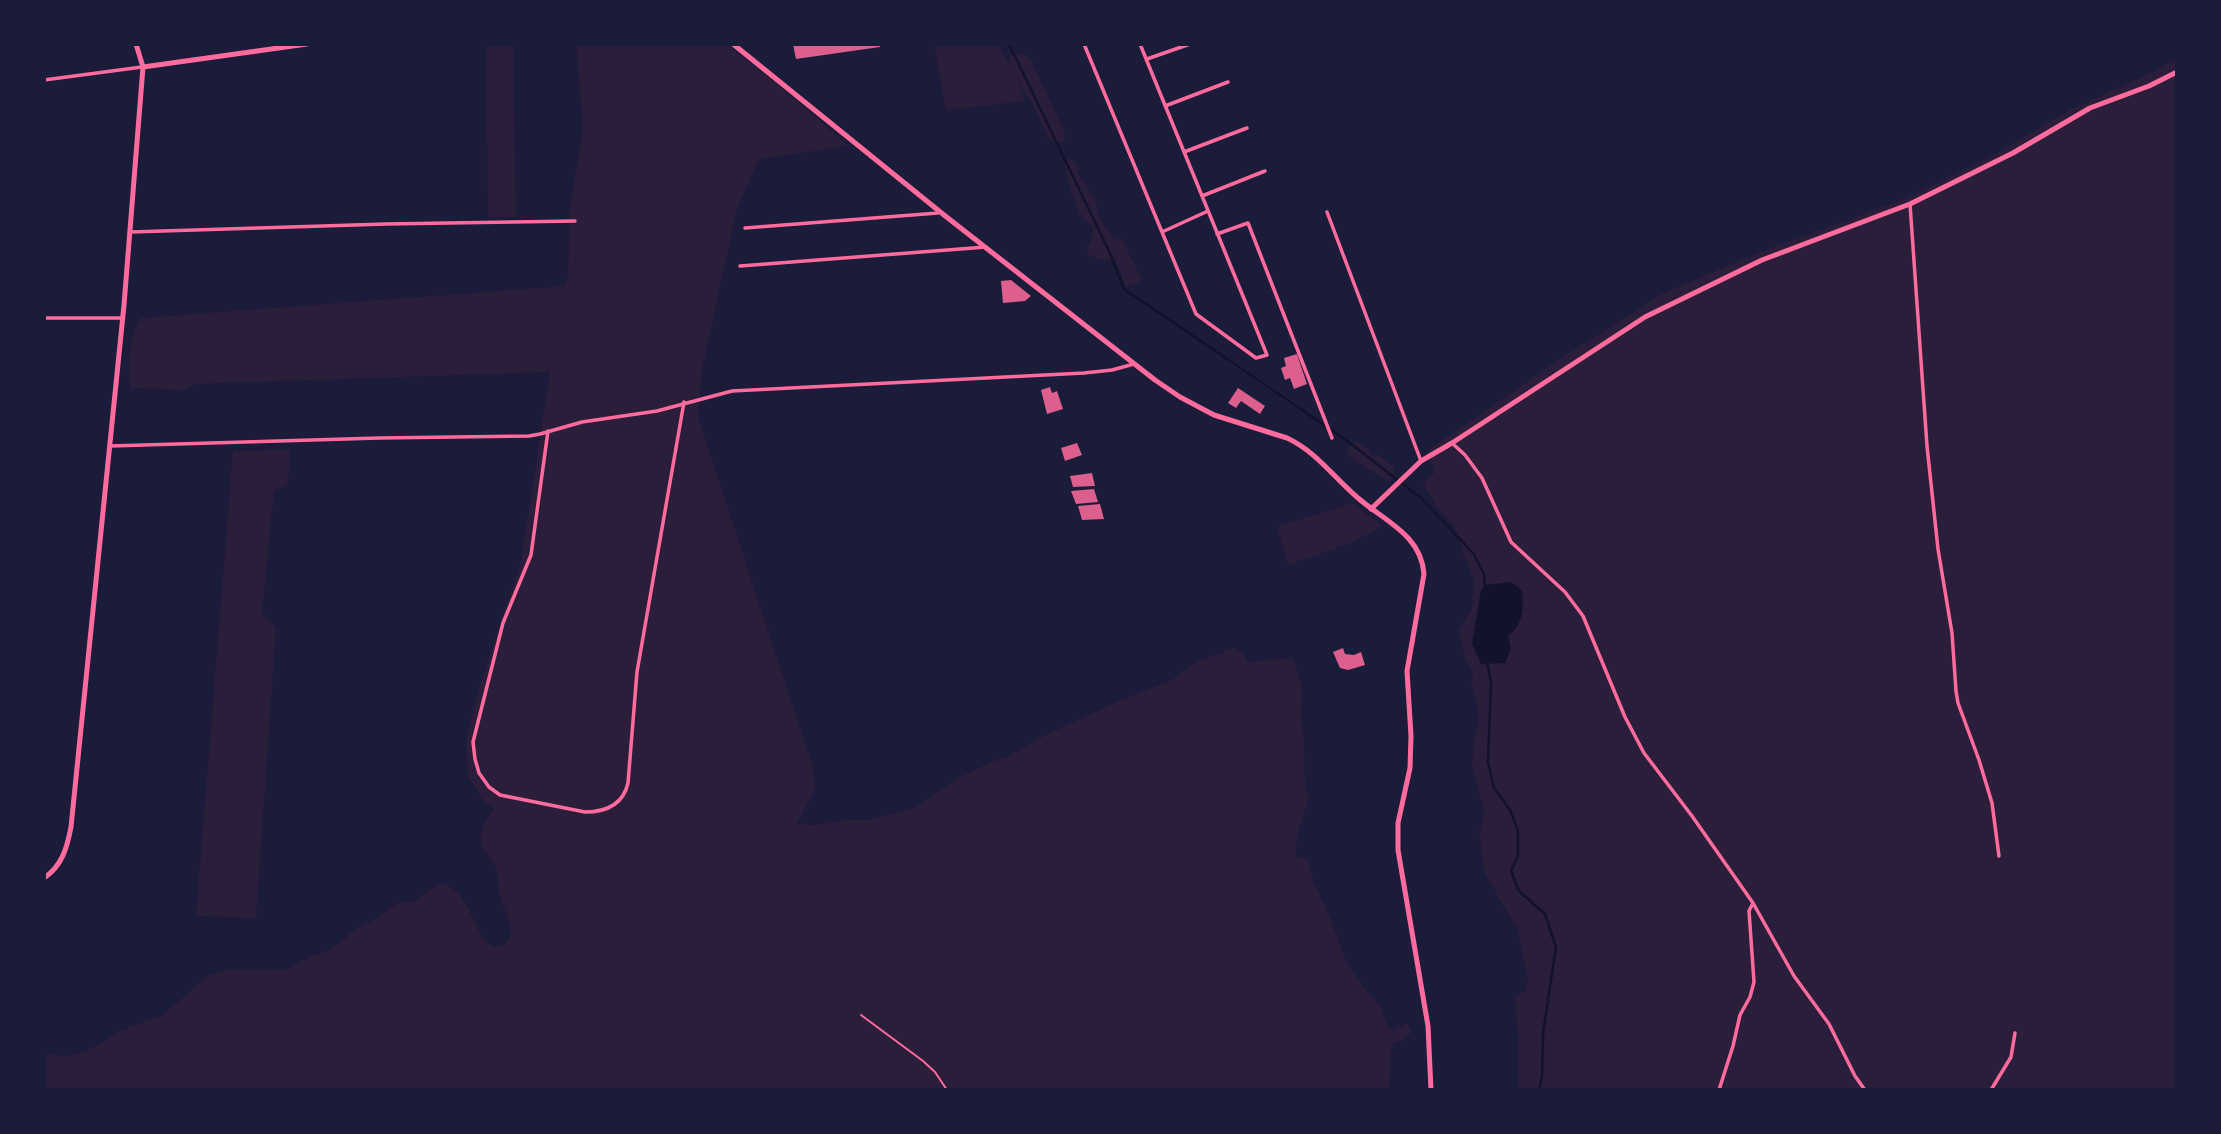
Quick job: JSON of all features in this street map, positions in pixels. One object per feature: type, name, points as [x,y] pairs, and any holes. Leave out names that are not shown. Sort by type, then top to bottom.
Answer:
[{"type":"street","points":[[44,878],[57,866],[66,848],[71,827],[110,446],[143,67],[136,44]]},
{"type":"street","points":[[44,80],[307,44]]},
{"type":"street","points":[[733,44],[1134,364],[1198,408],[1240,425],[1298,443],[1325,464],[1364,503],[1403,533],[1416,548],[1424,566],[1423,584],[1407,671],[1410,768],[1398,823],[1398,850],[1427,1026],[1431,1090]]},
{"type":"street","points":[[1084,44],[1196,314],[1256,358],[1267,355],[1140,44]]},
{"type":"street","points":[[1147,60],[1190,44]]},
{"type":"street","points":[[1371,509],[1421,461],[1645,317],[1762,260],[1910,204],[2013,153],[2090,108],[2149,86],[2177,72]]},
{"type":"street","points":[[1166,106],[1228,82]]},
{"type":"street","points":[[1184,152],[1247,128]]},
{"type":"street","points":[[1202,196],[1265,171]]},
{"type":"street","points":[[1910,204],[1927,446],[1938,549],[1952,633],[1956,691],[1992,803],[1999,856]]},
{"type":"street","points":[[1162,232],[1208,211]]},
{"type":"street","points":[[745,228],[941,212]]},
{"type":"street","points":[[1327,212],[1421,461]]},
{"type":"street","points":[[129,232],[575,221]]},
{"type":"street","points":[[1217,234],[1248,223],[1332,438]]},
{"type":"street","points":[[740,266],[987,247]]},
{"type":"street","points":[[44,317],[122,318]]},
{"type":"street","points":[[110,446],[529,436],[582,422],[657,411],[732,391],[1084,373],[1134,364]]},
{"type":"street","points":[[548,430],[531,555],[503,623],[478,717],[473,749],[479,773],[489,787],[500,795],[585,812],[599,811],[617,803],[628,783],[636,672],[684,402]]},
{"type":"street","points":[[1452,443],[1482,478],[1511,542],[1565,592],[1578,608],[1625,717],[1644,753],[1753,903],[1794,976],[1829,1024],[1865,1090]]},
{"type":"street","points":[[1364,503],[1380,500]]},
{"type":"street","points":[[1719,1090],[1740,1015],[1750,997],[1754,982],[1749,911],[1753,903]]},
{"type":"street","points":[[1991,1090],[2011,1057],[2015,1033]]},
{"type":"path","points":[[861,1015],[923,1061],[935,1072],[947,1090]]},
{"type":"shaded area","points":[[486,44],[513,44],[516,217],[488,217]]},
{"type":"shaded area","points":[[576,44],[726,44],[849,146],[759,159],[737,209],[702,370],[698,417],[812,764],[816,787],[797,824],[870,820],[916,807],[966,774],[1005,758],[1046,735],[1121,700],[1170,681],[1197,662],[1234,648],[1243,654],[1248,662],[1294,659],[1302,687],[1305,787],[1309,799],[1297,835],[1296,856],[1308,859],[1312,878],[1347,964],[1379,1004],[1389,1028],[1392,1031],[1408,1024],[1412,1032],[1392,1044],[1389,1090],[44,1090],[44,1024],[45,1054],[66,1056],[84,1052],[119,1031],[163,1015],[207,976],[226,970],[286,970],[309,957],[332,949],[356,929],[396,904],[416,901],[437,884],[449,886],[459,894],[485,940],[492,946],[501,946],[507,942],[511,929],[499,892],[497,869],[481,843],[482,829],[494,808],[484,802],[468,776],[466,740],[480,685],[521,562],[550,372],[195,384],[184,390],[130,388],[129,361],[134,334],[141,318],[565,286],[568,275],[570,207],[583,131]]},
{"type":"shaded area","points":[[934,44],[999,44],[1009,66],[1010,56],[1019,52],[1030,58],[1066,139],[1059,143],[1048,138],[1031,101],[1018,83],[1025,101],[946,110]]},
{"type":"shaded area","points":[[2177,58],[2177,1090],[1518,1090],[1519,1053],[1515,996],[1525,992],[1528,982],[1518,930],[1485,874],[1479,833],[1485,813],[1472,765],[1478,724],[1477,702],[1471,685],[1473,673],[1465,658],[1459,631],[1472,608],[1474,583],[1454,525],[1437,507],[1423,484],[1435,472],[1427,451],[1557,361],[1660,295],[1755,254],[1904,199],[1999,152],[2067,111],[2153,72]]},
{"type":"shaded area","points":[[1068,158],[1077,163],[1078,173],[1095,198],[1098,215],[1115,240],[1122,238],[1142,281],[1126,287],[1115,259],[1103,260],[1089,256],[1086,248],[1091,242],[1093,226],[1081,217],[1068,183],[1065,165]]},
{"type":"shaded area","points":[[1357,442],[1368,448],[1371,455],[1378,455],[1394,467],[1390,482],[1355,461],[1347,453],[1350,445]]},
{"type":"shaded area","points":[[290,450],[288,484],[274,491],[262,613],[276,628],[256,918],[196,916],[233,451]]},
{"type":"shaded area","points":[[1352,503],[1381,525],[1379,529],[1348,544],[1288,565],[1277,527]]},
{"type":"shaded area","points":[[1511,582],[1522,590],[1523,603],[1520,622],[1508,636],[1511,649],[1505,663],[1481,664],[1472,644],[1481,590],[1486,585]]},
{"type":"building","points":[[793,44],[879,44],[880,47],[796,59]]},
{"type":"building","points":[[1011,280],[1031,296],[1025,301],[1003,303],[1001,281]]},
{"type":"building","points":[[1297,354],[1307,384],[1294,389],[1290,378],[1285,380],[1281,368],[1286,366],[1284,358]]},
{"type":"building","points":[[1050,387],[1052,393],[1057,391],[1063,409],[1047,414],[1041,390]]},
{"type":"building","points":[[1238,388],[1265,406],[1260,414],[1241,401],[1236,408],[1228,403]]},
{"type":"building","points":[[1077,443],[1082,455],[1065,461],[1061,448]]},
{"type":"building","points":[[1092,473],[1095,486],[1073,487],[1070,476]]},
{"type":"building","points":[[1094,489],[1098,502],[1076,504],[1071,491]]},
{"type":"building","points":[[1100,504],[1104,519],[1082,520],[1078,506]]},
{"type":"building","points":[[1343,648],[1345,654],[1354,655],[1361,652],[1365,665],[1348,670],[1340,668],[1333,652]]},
{"type":"waterway","points":[[1009,44],[1109,251],[1124,289],[1342,437],[1422,499],[1473,553],[1484,574],[1485,588]]},
{"type":"waterway","points":[[1487,661],[1491,684],[1488,762],[1494,788],[1510,810],[1518,831],[1518,856],[1511,871],[1519,891],[1545,914],[1556,947],[1543,1033],[1539,1090]]}]
